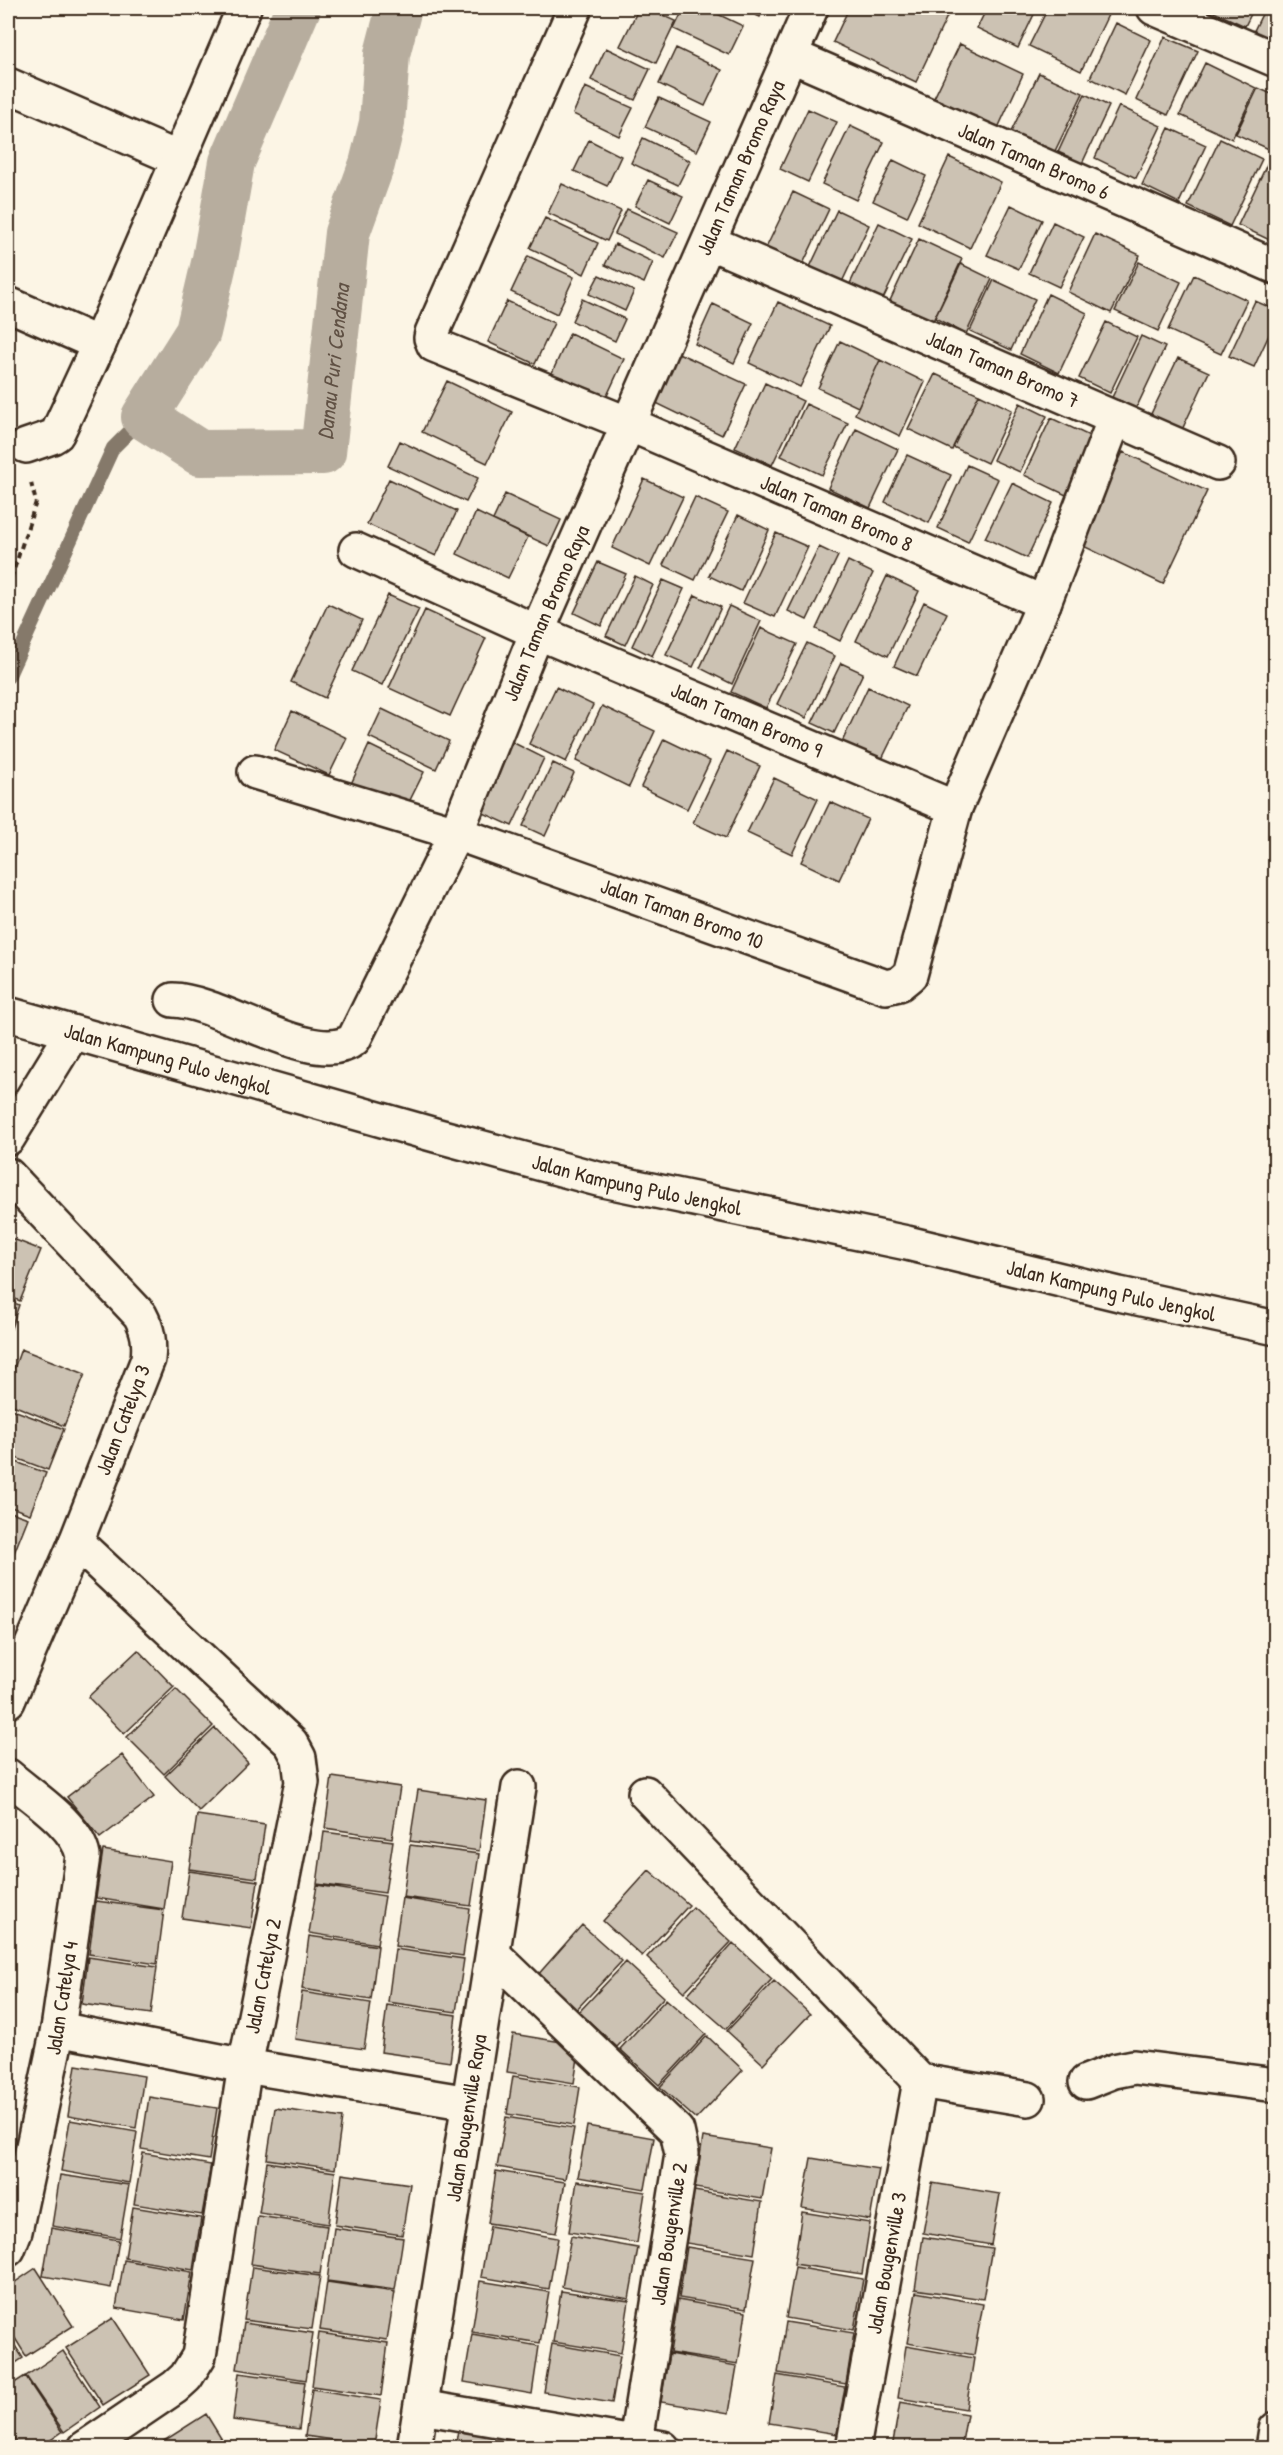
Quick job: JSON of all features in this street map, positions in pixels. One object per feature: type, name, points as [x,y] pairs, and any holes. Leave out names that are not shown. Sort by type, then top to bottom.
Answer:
[{"type":"street","points":[[26,446],[57,434],[99,344],[244,8]]},
{"type":"street","name":"Jalan Taman Bromo 8","points":[[574,8],[431,338],[434,345],[629,424],[1044,603]]},
{"type":"street","name":"Jalan Taman Bromo Raya","points":[[173,1000],[197,1004],[300,1043],[330,1049],[348,1044],[354,1039],[456,833],[537,632],[811,8]]},
{"type":"street","points":[[1154,8],[1275,60]]},
{"type":"street","name":"Jalan Taman Bromo 6","points":[[790,55],[1275,267]]},
{"type":"street","points":[[8,85],[179,159]]},
{"type":"street","name":"Jalan Taman Bromo 7","points":[[709,242],[1218,463]]},
{"type":"street","points":[[8,304],[99,344]]},
{"type":"street","points":[[955,808],[1044,603],[1114,418]]},
{"type":"street","name":"Jalan Taman Bromo 9","points":[[356,550],[537,632],[955,808]]},
{"type":"street","name":"Jalan Taman Bromo 10","points":[[255,772],[456,833],[886,987],[894,987],[906,981],[910,975],[955,808]]},
{"type":"street","name":"Jalan Kampung Pulo Jengkol","points":[[8,1014],[72,1034],[598,1179],[907,1243],[1119,1294],[1275,1328]]},
{"type":"street","points":[[8,1138],[72,1034]]},
{"type":"street","name":"Jalan Catelya 3","points":[[8,1175],[140,1315],[148,1333],[148,1359],[76,1542],[8,1701]]},
{"type":"street","name":"Jalan Catelya 2","points":[[76,1542],[291,1743],[299,1758],[302,1782],[245,2066],[199,2356],[186,2377],[174,2387],[85,2448]]},
{"type":"street","name":"Jalan Catelya 4","points":[[8,1776],[72,1830],[81,1847],[82,1868],[58,2030],[15,2231],[8,2248]]},
{"type":"street","name":"Jalan Bougenville Raya","points":[[414,2448],[519,1787]]},
{"type":"street","points":[[645,1793],[920,2081],[1028,2099]]},
{"type":"street","name":"Jalan Bougenville 2","points":[[493,1954],[677,2131],[682,2154],[645,2446]]},
{"type":"street","points":[[58,2030],[245,2066],[469,2103]]},
{"type":"street","points":[[1086,2082],[1114,2071],[1134,2067],[1275,2085]]},
{"type":"street","name":"Jalan Bougenville 3","points":[[853,2448],[920,2081]]},
{"type":"street","points":[[421,2407],[645,2446]]},
{"type":"street","points":[[1273,2448],[1275,2429]]},
{"type":"path","points":[[8,588],[36,502],[22,457],[26,446]]},
{"type":"building","points":[[639,8],[647,8],[676,21],[656,63],[620,46]]},
{"type":"building","points":[[684,8],[705,8],[743,26],[729,55],[674,29]]},
{"type":"building","points":[[740,8],[764,8],[760,17]]},
{"type":"building","points":[[849,8],[951,8],[916,82],[833,42]]},
{"type":"building","points":[[987,8],[1037,8],[1018,48],[977,28]]},
{"type":"building","points":[[1048,8],[1092,8],[1108,15],[1081,71],[1029,46]]},
{"type":"building","points":[[1205,8],[1254,8],[1245,26]]},
{"type":"building","points":[[1265,8],[1276,8],[1276,51],[1250,39]]},
{"type":"building","points":[[1116,23],[1151,40],[1125,95],[1090,78]]},
{"type":"building","points":[[1165,37],[1198,51],[1168,115],[1136,100]]},
{"type":"building","points":[[960,44],[1023,74],[998,128],[934,98]]},
{"type":"building","points":[[606,48],[650,69],[635,100],[591,80]]},
{"type":"building","points":[[676,48],[722,70],[705,106],[659,84]]},
{"type":"building","points":[[1205,63],[1256,88],[1232,139],[1180,115]]},
{"type":"building","points":[[1039,73],[1083,93],[1054,153],[1011,132]]},
{"type":"building","points":[[585,87],[633,108],[619,136],[573,114]]},
{"type":"building","points":[[1258,88],[1276,96],[1276,141],[1271,150],[1236,134]]},
{"type":"building","points":[[1085,94],[1109,106],[1079,170],[1055,159]]},
{"type":"building","points":[[659,98],[711,122],[697,151],[645,127]]},
{"type":"building","points":[[1119,106],[1161,126],[1136,178],[1095,158]]},
{"type":"building","points":[[808,109],[837,122],[808,182],[780,169]]},
{"type":"building","points":[[850,126],[884,142],[856,200],[822,184]]},
{"type":"building","points":[[1169,128],[1206,145],[1179,203],[1142,185]]},
{"type":"building","points":[[643,138],[690,161],[678,185],[631,163]]},
{"type":"building","points":[[1220,139],[1262,159],[1230,226],[1188,206]]},
{"type":"building","points":[[589,140],[621,156],[607,186],[574,171]]},
{"type":"building","points":[[949,157],[1001,182],[970,248],[918,223]]},
{"type":"building","points":[[1270,158],[1276,161],[1276,243],[1238,225]]},
{"type":"building","points":[[893,160],[926,176],[907,217],[873,201]]},
{"type":"building","points":[[648,180],[683,196],[670,223],[635,206]]},
{"type":"building","points":[[562,184],[621,211],[607,241],[548,213]]},
{"type":"building","points":[[793,192],[829,209],[802,266],[765,250]]},
{"type":"building","points":[[1011,205],[1042,220],[1019,269],[987,255]]},
{"type":"building","points":[[627,209],[678,232],[665,258],[615,234]]},
{"type":"building","points":[[837,210],[869,225],[842,282],[810,267]]},
{"type":"building","points":[[545,218],[598,243],[584,274],[530,248]]},
{"type":"building","points":[[1053,222],[1084,237],[1059,287],[1029,273]]},
{"type":"building","points":[[879,223],[912,239],[881,303],[848,288]]},
{"type":"building","points":[[1095,234],[1140,255],[1111,313],[1068,292]]},
{"type":"building","points":[[919,239],[962,259],[931,325],[888,305]]},
{"type":"building","points":[[615,244],[653,262],[644,283],[605,265]]},
{"type":"building","points":[[528,256],[574,277],[557,314],[511,292]]},
{"type":"building","points":[[1139,262],[1181,282],[1158,331],[1115,311]]},
{"type":"building","points":[[961,264],[992,279],[966,334],[935,318]]},
{"type":"building","points":[[599,275],[634,291],[625,311],[589,294]]},
{"type":"building","points":[[1194,275],[1247,300],[1221,354],[1168,330]]},
{"type":"building","points":[[994,280],[1035,299],[1011,350],[970,331]]},
{"type":"building","points":[[1048,294],[1087,313],[1059,373],[1020,354]]},
{"type":"building","points":[[582,299],[625,319],[615,341],[572,321]]},
{"type":"building","points":[[507,301],[554,323],[535,364],[488,342]]},
{"type":"building","points":[[1255,301],[1276,310],[1276,320],[1254,367],[1229,356]]},
{"type":"building","points":[[778,302],[830,326],[800,387],[749,363]]},
{"type":"building","points":[[713,304],[753,323],[734,363],[695,344]]},
{"type":"building","points":[[1106,322],[1137,337],[1110,393],[1079,378]]},
{"type":"building","points":[[570,333],[624,359],[605,400],[551,375]]},
{"type":"building","points":[[1141,336],[1165,347],[1132,417],[1108,406]]},
{"type":"building","points":[[840,341],[880,360],[858,407],[818,388]]},
{"type":"building","points":[[674,351],[746,384],[722,435],[650,400]]},
{"type":"building","points":[[1178,358],[1209,372],[1180,434],[1149,418]]},
{"type":"building","points":[[880,360],[925,382],[900,436],[855,414]]},
{"type":"building","points":[[935,374],[979,394],[952,450],[908,429]]},
{"type":"building","points":[[447,381],[512,412],[487,463],[422,432]]},
{"type":"building","points":[[765,383],[803,401],[772,465],[735,448]]},
{"type":"building","points":[[979,394],[1012,410],[987,463],[953,447]]},
{"type":"building","points":[[1020,403],[1047,416],[1020,472],[993,460]]},
{"type":"building","points":[[806,404],[848,423],[822,475],[781,456]]},
{"type":"building","points":[[1051,418],[1094,438],[1066,495],[1024,475]]},
{"type":"building","points":[[856,429],[898,449],[870,508],[828,488]]},
{"type":"building","points":[[400,441],[478,478],[466,502],[388,466]]},
{"type":"building","points":[[1123,452],[1207,491],[1163,584],[1079,544]]},
{"type":"building","points":[[907,455],[951,475],[929,523],[885,502]]},
{"type":"building","points":[[967,465],[998,479],[968,542],[938,528]]},
{"type":"building","points":[[389,479],[457,511],[436,556],[367,524]]},
{"type":"building","points":[[644,479],[683,497],[650,566],[612,548]]},
{"type":"building","points":[[1012,483],[1053,503],[1027,558],[985,538]]},
{"type":"building","points":[[505,494],[561,520],[549,546],[493,520]]},
{"type":"building","points":[[695,497],[728,512],[695,580],[663,565]]},
{"type":"building","points":[[476,512],[528,537],[508,578],[457,554]]},
{"type":"building","points":[[738,515],[769,530],[741,591],[709,576]]},
{"type":"building","points":[[776,533],[808,547],[775,617],[743,603]]},
{"type":"building","points":[[819,547],[838,556],[807,620],[788,611]]},
{"type":"building","points":[[848,561],[873,573],[840,641],[816,629]]},
{"type":"building","points":[[598,562],[626,574],[601,626],[574,613]]},
{"type":"building","points":[[635,576],[653,585],[625,645],[606,636]]},
{"type":"building","points":[[887,576],[919,591],[888,656],[856,641]]},
{"type":"building","points":[[663,580],[684,589],[652,656],[632,646]]},
{"type":"building","points":[[388,595],[419,609],[382,685],[352,671]]},
{"type":"building","points":[[695,595],[721,607],[693,667],[666,655]]},
{"type":"building","points":[[924,602],[947,613],[917,676],[894,666]]},
{"type":"building","points":[[328,604],[362,620],[325,698],[291,682]]},
{"type":"building","points":[[729,606],[761,621],[732,684],[700,668]]},
{"type":"building","points":[[425,610],[486,638],[450,716],[389,688]]},
{"type":"building","points":[[761,628],[797,644],[766,708],[731,692]]},
{"type":"building","points":[[807,643],[835,656],[806,718],[777,704]]},
{"type":"building","points":[[841,663],[863,673],[834,733],[812,723]]},
{"type":"building","points":[[556,687],[593,705],[566,762],[529,744]]},
{"type":"building","points":[[868,687],[908,706],[881,761],[842,742]]},
{"type":"building","points":[[602,706],[655,731],[629,787],[576,761]]},
{"type":"building","points":[[382,709],[449,741],[436,769],[369,737]]},
{"type":"building","points":[[292,711],[347,738],[329,775],[274,750]]},
{"type":"building","points":[[664,739],[710,761],[687,809],[641,787]]},
{"type":"building","points":[[512,742],[544,758],[512,826],[479,811]]},
{"type":"building","points":[[369,745],[424,772],[405,810],[351,784]]},
{"type":"building","points":[[727,751],[760,766],[726,838],[693,823]]},
{"type":"building","points":[[553,763],[574,773],[545,836],[523,826]]},
{"type":"building","points":[[774,778],[818,799],[792,854],[747,833]]},
{"type":"building","points":[[830,802],[868,819],[839,880],[801,862]]},
{"type":"building","points":[[8,1237],[41,1250],[20,1301],[8,1296]]},
{"type":"building","points":[[8,1300],[19,1305],[8,1337]]},
{"type":"building","points":[[21,1349],[85,1374],[64,1426],[8,1403],[8,1385]]},
{"type":"building","points":[[8,1408],[64,1429],[48,1470],[8,1455]]},
{"type":"building","points":[[8,1459],[46,1473],[30,1514],[8,1506]]},
{"type":"building","points":[[8,1511],[28,1518],[12,1558],[8,1557]]},
{"type":"building","points":[[138,1650],[174,1687],[124,1734],[88,1697]]},
{"type":"building","points":[[176,1689],[213,1726],[164,1774],[127,1737]]},
{"type":"building","points":[[215,1728],[248,1763],[199,1811],[165,1776]]},
{"type":"building","points":[[122,1755],[154,1797],[100,1838],[67,1797]]},
{"type":"building","points":[[332,1777],[400,1787],[392,1838],[325,1828]]},
{"type":"building","points":[[418,1790],[486,1800],[479,1851],[410,1841]]},
{"type":"building","points":[[197,1815],[265,1825],[257,1878],[189,1869]]},
{"type":"building","points":[[324,1832],[393,1841],[385,1893],[317,1884]]},
{"type":"building","points":[[410,1845],[479,1854],[471,1906],[403,1897]]},
{"type":"building","points":[[103,1850],[171,1861],[164,1909],[96,1898]]},
{"type":"building","points":[[649,1870],[689,1905],[642,1956],[603,1921]]},
{"type":"building","points":[[189,1871],[258,1881],[251,1928],[182,1918]]},
{"type":"building","points":[[317,1885],[385,1896],[377,1944],[309,1933]]},
{"type":"building","points":[[402,1898],[470,1909],[463,1956],[395,1946]]},
{"type":"building","points":[[96,1901],[164,1910],[157,1964],[89,1954]]},
{"type":"building","points":[[693,1907],[731,1942],[684,1992],[647,1957]]},
{"type":"building","points":[[582,1925],[622,1961],[575,2011],[536,1977]]},
{"type":"building","points":[[309,1936],[378,1946],[371,2000],[302,1989]]},
{"type":"building","points":[[733,1943],[772,1979],[726,2029],[687,1995]]},
{"type":"building","points":[[395,1949],[464,1959],[456,2012],[388,2002]]},
{"type":"building","points":[[88,1957],[157,1967],[151,2014],[82,2004]]},
{"type":"building","points":[[626,1962],[664,1997],[617,2047],[579,2012]]},
{"type":"building","points":[[774,1981],[810,2014],[763,2064],[727,2031]]},
{"type":"building","points":[[302,1992],[371,2003],[364,2049],[295,2039]]},
{"type":"building","points":[[666,1999],[706,2034],[659,2085],[620,2049]]},
{"type":"building","points":[[387,2005],[456,2015],[450,2062],[381,2052]]},
{"type":"building","points":[[513,2034],[580,2045],[574,2083],[507,2072]]},
{"type":"building","points":[[707,2036],[743,2070],[696,2119],[660,2087]]},
{"type":"building","points":[[76,2065],[144,2076],[136,2128],[68,2116]]},
{"type":"building","points":[[513,2076],[580,2087],[574,2125],[507,2114]]},
{"type":"building","points":[[149,2097],[217,2108],[209,2160],[141,2149]]},
{"type":"building","points":[[275,2108],[342,2118],[335,2169],[267,2159]]},
{"type":"building","points":[[506,2117],[574,2128],[565,2179],[497,2167]]},
{"type":"building","points":[[70,2120],[137,2132],[129,2183],[61,2171]]},
{"type":"building","points":[[587,2126],[654,2138],[645,2189],[578,2177]]},
{"type":"building","points":[[703,2137],[771,2148],[762,2199],[695,2188]]},
{"type":"building","points":[[143,2153],[211,2165],[202,2215],[134,2204]]},
{"type":"building","points":[[811,2158],[879,2169],[870,2220],[802,2208]]},
{"type":"building","points":[[267,2162],[335,2172],[328,2224],[259,2213]]},
{"type":"building","points":[[496,2171],[565,2182],[556,2233],[488,2223]]},
{"type":"building","points":[[342,2174],[410,2184],[402,2235],[335,2225]]},
{"type":"building","points":[[60,2175],[129,2185],[120,2238],[52,2226]]},
{"type":"building","points":[[577,2181],[645,2192],[637,2243],[569,2232]]},
{"type":"building","points":[[932,2183],[1000,2194],[991,2245],[923,2233]]},
{"type":"building","points":[[694,2191],[762,2202],[754,2254],[686,2243]]},
{"type":"building","points":[[133,2207],[201,2218],[193,2270],[125,2258]]},
{"type":"building","points":[[802,2212],[870,2223],[862,2274],[794,2264]]},
{"type":"building","points":[[258,2216],[327,2226],[320,2274],[251,2264]]},
{"type":"building","points":[[490,2226],[558,2238],[549,2289],[481,2277]]},
{"type":"building","points":[[51,2228],[119,2240],[111,2288],[43,2276]]},
{"type":"building","points":[[334,2228],[403,2238],[395,2290],[327,2281]]},
{"type":"building","points":[[571,2236],[638,2248],[629,2299],[562,2287]]},
{"type":"building","points":[[923,2237],[992,2248],[983,2299],[915,2289]]},
{"type":"building","points":[[687,2247],[755,2258],[746,2309],[679,2298]]},
{"type":"building","points":[[124,2260],[192,2272],[184,2320],[116,2308]]},
{"type":"building","points":[[252,2267],[320,2276],[312,2329],[244,2320]]},
{"type":"building","points":[[795,2267],[863,2279],[854,2330],[786,2318]]},
{"type":"building","points":[[36,2268],[73,2326],[26,2356],[8,2327],[8,2287]]},
{"type":"building","points":[[480,2281],[549,2292],[540,2343],[472,2332]]},
{"type":"building","points":[[327,2282],[395,2292],[387,2340],[320,2330]]},
{"type":"building","points":[[561,2291],[629,2301],[621,2353],[553,2342]]},
{"type":"building","points":[[916,2292],[983,2304],[974,2355],[907,2343]]},
{"type":"building","points":[[678,2300],[746,2312],[738,2364],[670,2353]]},
{"type":"building","points":[[113,2318],[150,2375],[103,2405],[66,2348]]},
{"type":"building","points":[[786,2322],[854,2333],[846,2384],[778,2373]]},
{"type":"building","points":[[244,2323],[313,2333],[306,2380],[237,2369]]},
{"type":"building","points":[[319,2333],[388,2343],[381,2396],[312,2386]]},
{"type":"building","points":[[472,2334],[539,2346],[532,2394],[464,2382]]},
{"type":"building","points":[[8,2335],[23,2358],[8,2368]]},
{"type":"building","points":[[552,2344],[620,2356],[612,2403],[544,2392]]},
{"type":"building","points":[[906,2346],[974,2358],[966,2409],[898,2398]]},
{"type":"building","points":[[63,2351],[100,2407],[64,2432],[26,2376]]},
{"type":"building","points":[[669,2354],[737,2366],[729,2413],[661,2402]]},
{"type":"building","points":[[239,2373],[305,2382],[299,2429],[233,2420]]},
{"type":"building","points":[[777,2375],[845,2387],[837,2434],[769,2423]]},
{"type":"building","points":[[25,2376],[62,2432],[39,2448],[20,2448],[8,2429],[8,2387]]},
{"type":"building","points":[[312,2389],[381,2400],[374,2446],[305,2436]]},
{"type":"building","points":[[900,2402],[967,2414],[961,2448],[892,2448]]},
{"type":"building","points":[[206,2414],[227,2448],[161,2448],[159,2444]]},
{"type":"building","points":[[458,2430],[526,2442],[525,2448],[455,2448]]},
{"type":"building","points":[[8,2432],[17,2448],[8,2448]]},
{"type":"building","points":[[307,2440],[362,2448],[306,2448]]},
{"type":"waterway","name":"Danau Puri Cendana","points":[[298,8],[232,162],[215,259],[198,332],[144,417],[200,453],[323,452],[347,233],[372,164],[382,123],[387,54],[399,8]]},
{"type":"waterway","points":[[8,677],[113,448],[144,417],[200,453],[261,452]]}]
